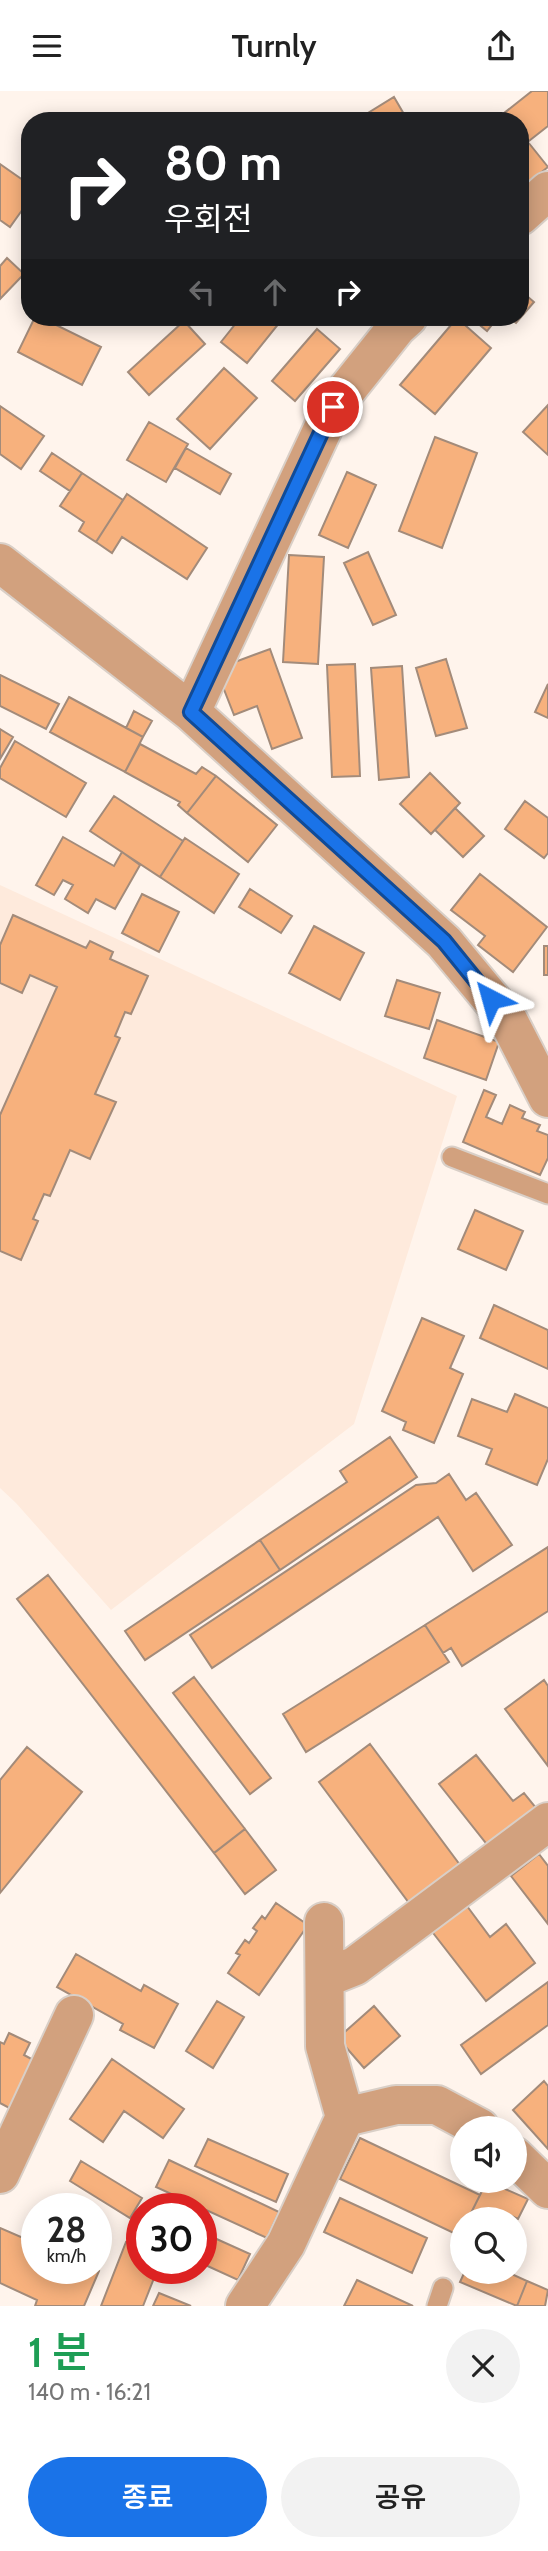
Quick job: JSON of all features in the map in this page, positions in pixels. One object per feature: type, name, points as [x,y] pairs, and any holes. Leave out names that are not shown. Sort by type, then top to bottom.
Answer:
[{"type":"street","points":[[529,208],[548,191]]},
{"type":"street","points":[[191,712],[333,407],[398,326]]},
{"type":"street","points":[[6,577],[191,712],[444,941],[507,1018],[548,1098]]},
{"type":"street","points":[[325,1978],[355,1966],[548,1822]]},
{"type":"street","points":[[245,2306],[286,2244],[345,2117],[325,2046],[324,1922]]},
{"type":"street","points":[[0,2174],[74,2015]]},
{"type":"street","points":[[345,2117],[396,2105],[437,2105],[458,2116]]},
{"type":"street","points":[[527,2169],[548,2189]]},
{"type":"lane","points":[[452,1157],[548,1194]]},
{"type":"shaded area","points":[[0,885],[457,1096],[354,1424],[111,1610],[0,1488]]},
{"type":"building","points":[[532,91],[548,91],[548,126],[529,141],[529,112],[505,112]]},
{"type":"building","points":[[394,97],[403,112],[370,112]]},
{"type":"building","points":[[529,143],[548,167],[529,182]]},
{"type":"building","points":[[0,164],[21,179],[21,212],[10,227],[0,220]]},
{"type":"building","points":[[7,258],[21,271],[21,277],[0,299],[0,266]]},
{"type":"building","points":[[31,326],[58,326],[101,347],[82,385],[18,352]]},
{"type":"building","points":[[179,326],[189,326],[205,344],[149,395],[128,372]]},
{"type":"building","points":[[234,326],[277,326],[247,363],[221,342]]},
{"type":"building","points":[[450,326],[466,326],[491,348],[435,414],[400,385]]},
{"type":"building","points":[[317,329],[340,349],[295,401],[272,381]]},
{"type":"building","points":[[224,368],[257,398],[210,449],[177,419]]},
{"type":"building","points":[[548,405],[548,455],[523,432]]},
{"type":"building","points":[[0,406],[44,436],[21,469],[0,454]]},
{"type":"building","points":[[149,422],[188,444],[166,482],[127,460]]},
{"type":"building","points":[[435,437],[477,453],[442,548],[399,531]]},
{"type":"building","points":[[186,448],[231,474],[220,494],[175,468]]},
{"type":"building","points":[[52,453],[82,473],[70,491],[40,471]]},
{"type":"building","points":[[347,472],[376,485],[348,548],[319,535]]},
{"type":"building","points":[[82,473],[123,500],[96,542],[79,531],[84,522],[60,506]]},
{"type":"building","points":[[127,494],[207,548],[187,579],[122,537],[112,553],[96,542]]},
{"type":"building","points":[[368,552],[396,615],[373,625],[344,563]]},
{"type":"building","points":[[289,555],[324,557],[318,664],[283,662]]},
{"type":"building","points":[[270,649],[302,738],[272,749],[257,706],[234,715],[216,669]]},
{"type":"building","points":[[446,659],[467,728],[436,736],[416,668]]},
{"type":"building","points":[[355,664],[360,776],[332,777],[327,665]]},
{"type":"building","points":[[402,666],[409,777],[379,780],[371,668]]},
{"type":"building","points":[[0,675],[59,704],[46,729],[0,706]]},
{"type":"building","points":[[548,684],[548,718],[535,712]]},
{"type":"building","points":[[69,697],[143,737],[125,772],[50,732]]},
{"type":"building","points":[[134,711],[152,721],[143,737],[126,728]]},
{"type":"building","points":[[0,729],[13,737],[0,759]]},
{"type":"building","points":[[15,741],[86,783],[66,817],[0,778],[0,768]]},
{"type":"building","points":[[140,744],[196,774],[202,767],[216,776],[187,813],[178,805],[180,802],[125,772]]},
{"type":"building","points":[[430,773],[460,803],[431,834],[400,804]]},
{"type":"building","points":[[216,776],[277,825],[248,862],[187,813]]},
{"type":"building","points":[[114,796],[183,841],[160,877],[90,831]]},
{"type":"building","points":[[525,801],[548,818],[548,853],[544,858],[505,829]]},
{"type":"building","points":[[455,808],[484,836],[463,857],[435,830]]},
{"type":"building","points":[[63,837],[114,866],[122,852],[140,865],[115,909],[96,899],[88,913],[65,899],[73,885],[63,880],[54,895],[36,885]]},
{"type":"building","points":[[185,838],[239,874],[214,913],[160,877]]},
{"type":"building","points":[[480,874],[547,927],[513,972],[478,945],[485,936],[451,910]]},
{"type":"building","points":[[250,889],[292,916],[281,933],[239,907]]},
{"type":"building","points":[[142,894],[179,912],[159,952],[122,933]]},
{"type":"building","points":[[13,915],[86,948],[90,941],[113,952],[110,959],[148,976],[131,1014],[125,1012],[115,1036],[120,1038],[95,1094],[116,1102],[90,1159],[70,1150],[50,1196],[44,1194],[33,1219],[38,1221],[21,1260],[0,1251],[0,1115],[57,987],[30,975],[22,993],[0,983],[0,945]]},
{"type":"building","points":[[314,926],[364,953],[340,1000],[289,973]]},
{"type":"building","points":[[544,946],[548,946],[548,975],[544,975]]},
{"type":"building","points":[[397,980],[440,993],[429,1029],[385,1016]]},
{"type":"building","points":[[437,1020],[499,1042],[486,1080],[424,1058]]},
{"type":"building","points":[[484,1090],[496,1095],[486,1117],[502,1124],[510,1105],[525,1112],[522,1118],[540,1125],[537,1131],[548,1135],[548,1158],[540,1175],[463,1142]]},
{"type":"building","points":[[475,1210],[523,1231],[506,1270],[458,1249]]},
{"type":"building","points":[[494,1305],[548,1330],[548,1369],[480,1338]]},
{"type":"building","points":[[422,1318],[464,1336],[450,1368],[463,1374],[434,1443],[403,1430],[406,1422],[382,1411]]},
{"type":"building","points":[[515,1394],[548,1408],[548,1459],[537,1485],[486,1464],[492,1449],[458,1436],[472,1399],[507,1412]]},
{"type":"building","points":[[390,1437],[417,1477],[280,1570],[260,1540],[347,1482],[340,1471]]},
{"type":"building","points":[[449,1474],[466,1500],[476,1493],[512,1545],[473,1571],[438,1517],[212,1668],[190,1635],[416,1485],[436,1483]]},
{"type":"building","points":[[260,1540],[280,1570],[145,1660],[125,1631]]},
{"type":"building","points":[[548,1547],[548,1611],[462,1666],[451,1648],[443,1653],[425,1625]]},
{"type":"building","points":[[48,1575],[245,1829],[214,1853],[17,1599]]},
{"type":"building","points":[[425,1625],[449,1662],[306,1752],[283,1714]]},
{"type":"building","points":[[194,1677],[271,1778],[250,1794],[173,1693]]},
{"type":"building","points":[[544,1680],[548,1686],[548,1766],[505,1709]]},
{"type":"building","points":[[370,1744],[466,1873],[415,1911],[319,1782]]},
{"type":"building","points":[[27,1747],[82,1792],[0,1893],[0,1780]]},
{"type":"building","points":[[476,1755],[513,1801],[524,1793],[545,1819],[497,1857],[439,1784]]},
{"type":"building","points":[[245,1829],[276,1870],[245,1894],[214,1853]]},
{"type":"building","points":[[539,1854],[548,1866],[548,1924],[511,1876]]},
{"type":"building","points":[[464,1902],[490,1937],[506,1924],[535,1963],[486,2001],[430,1929]]},
{"type":"building","points":[[276,1903],[308,1925],[259,1995],[228,1973],[240,1955],[236,1953],[245,1940],[249,1943],[257,1931],[253,1928],[262,1916],[265,1919]]},
{"type":"building","points":[[76,1954],[141,1991],[144,1985],[178,2004],[154,2048],[120,2030],[123,2024],[57,1987]]},
{"type":"building","points":[[548,1982],[548,2025],[481,2074],[461,2045]]},
{"type":"building","points":[[217,2001],[244,2017],[213,2068],[186,2051]]},
{"type":"building","points":[[374,2006],[400,2036],[364,2068],[338,2038]]},
{"type":"building","points":[[9,2033],[30,2043],[24,2055],[37,2062],[13,2110],[0,2103],[0,2042],[4,2044]]},
{"type":"building","points":[[112,2059],[184,2109],[163,2138],[124,2111],[103,2142],[70,2119]]},
{"type":"building","points":[[544,2081],[548,2086],[548,2149],[527,2126],[527,2116],[518,2116],[513,2110]]},
{"type":"building","points":[[360,2138],[450,2181],[450,2193],[480,2195],[474,2207],[450,2207],[450,2231],[340,2179]]},
{"type":"building","points":[[208,2139],[288,2174],[276,2202],[195,2166]]},
{"type":"building","points":[[169,2160],[279,2212],[267,2238],[217,2215],[217,2193],[169,2193],[156,2187]]},
{"type":"building","points":[[81,2161],[134,2193],[126,2193],[126,2216],[112,2207],[112,2193],[89,2193],[70,2181]]},
{"type":"building","points":[[481,2193],[514,2193],[528,2199],[524,2207],[474,2207]]},
{"type":"building","points":[[340,2198],[427,2238],[412,2273],[324,2232]]},
{"type":"building","points":[[0,2228],[21,2237],[21,2284],[93,2284],[84,2306],[35,2306],[37,2300],[0,2283]]},
{"type":"building","points":[[217,2239],[250,2254],[238,2280],[217,2270]]},
{"type":"building","points":[[126,2242],[126,2284],[152,2284],[143,2306],[101,2306],[110,2284],[112,2284]]},
{"type":"building","points":[[357,2280],[413,2306],[344,2306]]},
{"type":"building","points":[[527,2281],[548,2290],[545,2306],[517,2306]]},
{"type":"building","points":[[465,2284],[526,2284],[517,2306]]},
{"type":"building","points":[[159,2293],[191,2306],[153,2306]]},
{"type":"route","points":[[333,407],[191,712],[444,941],[491,999]]}]
